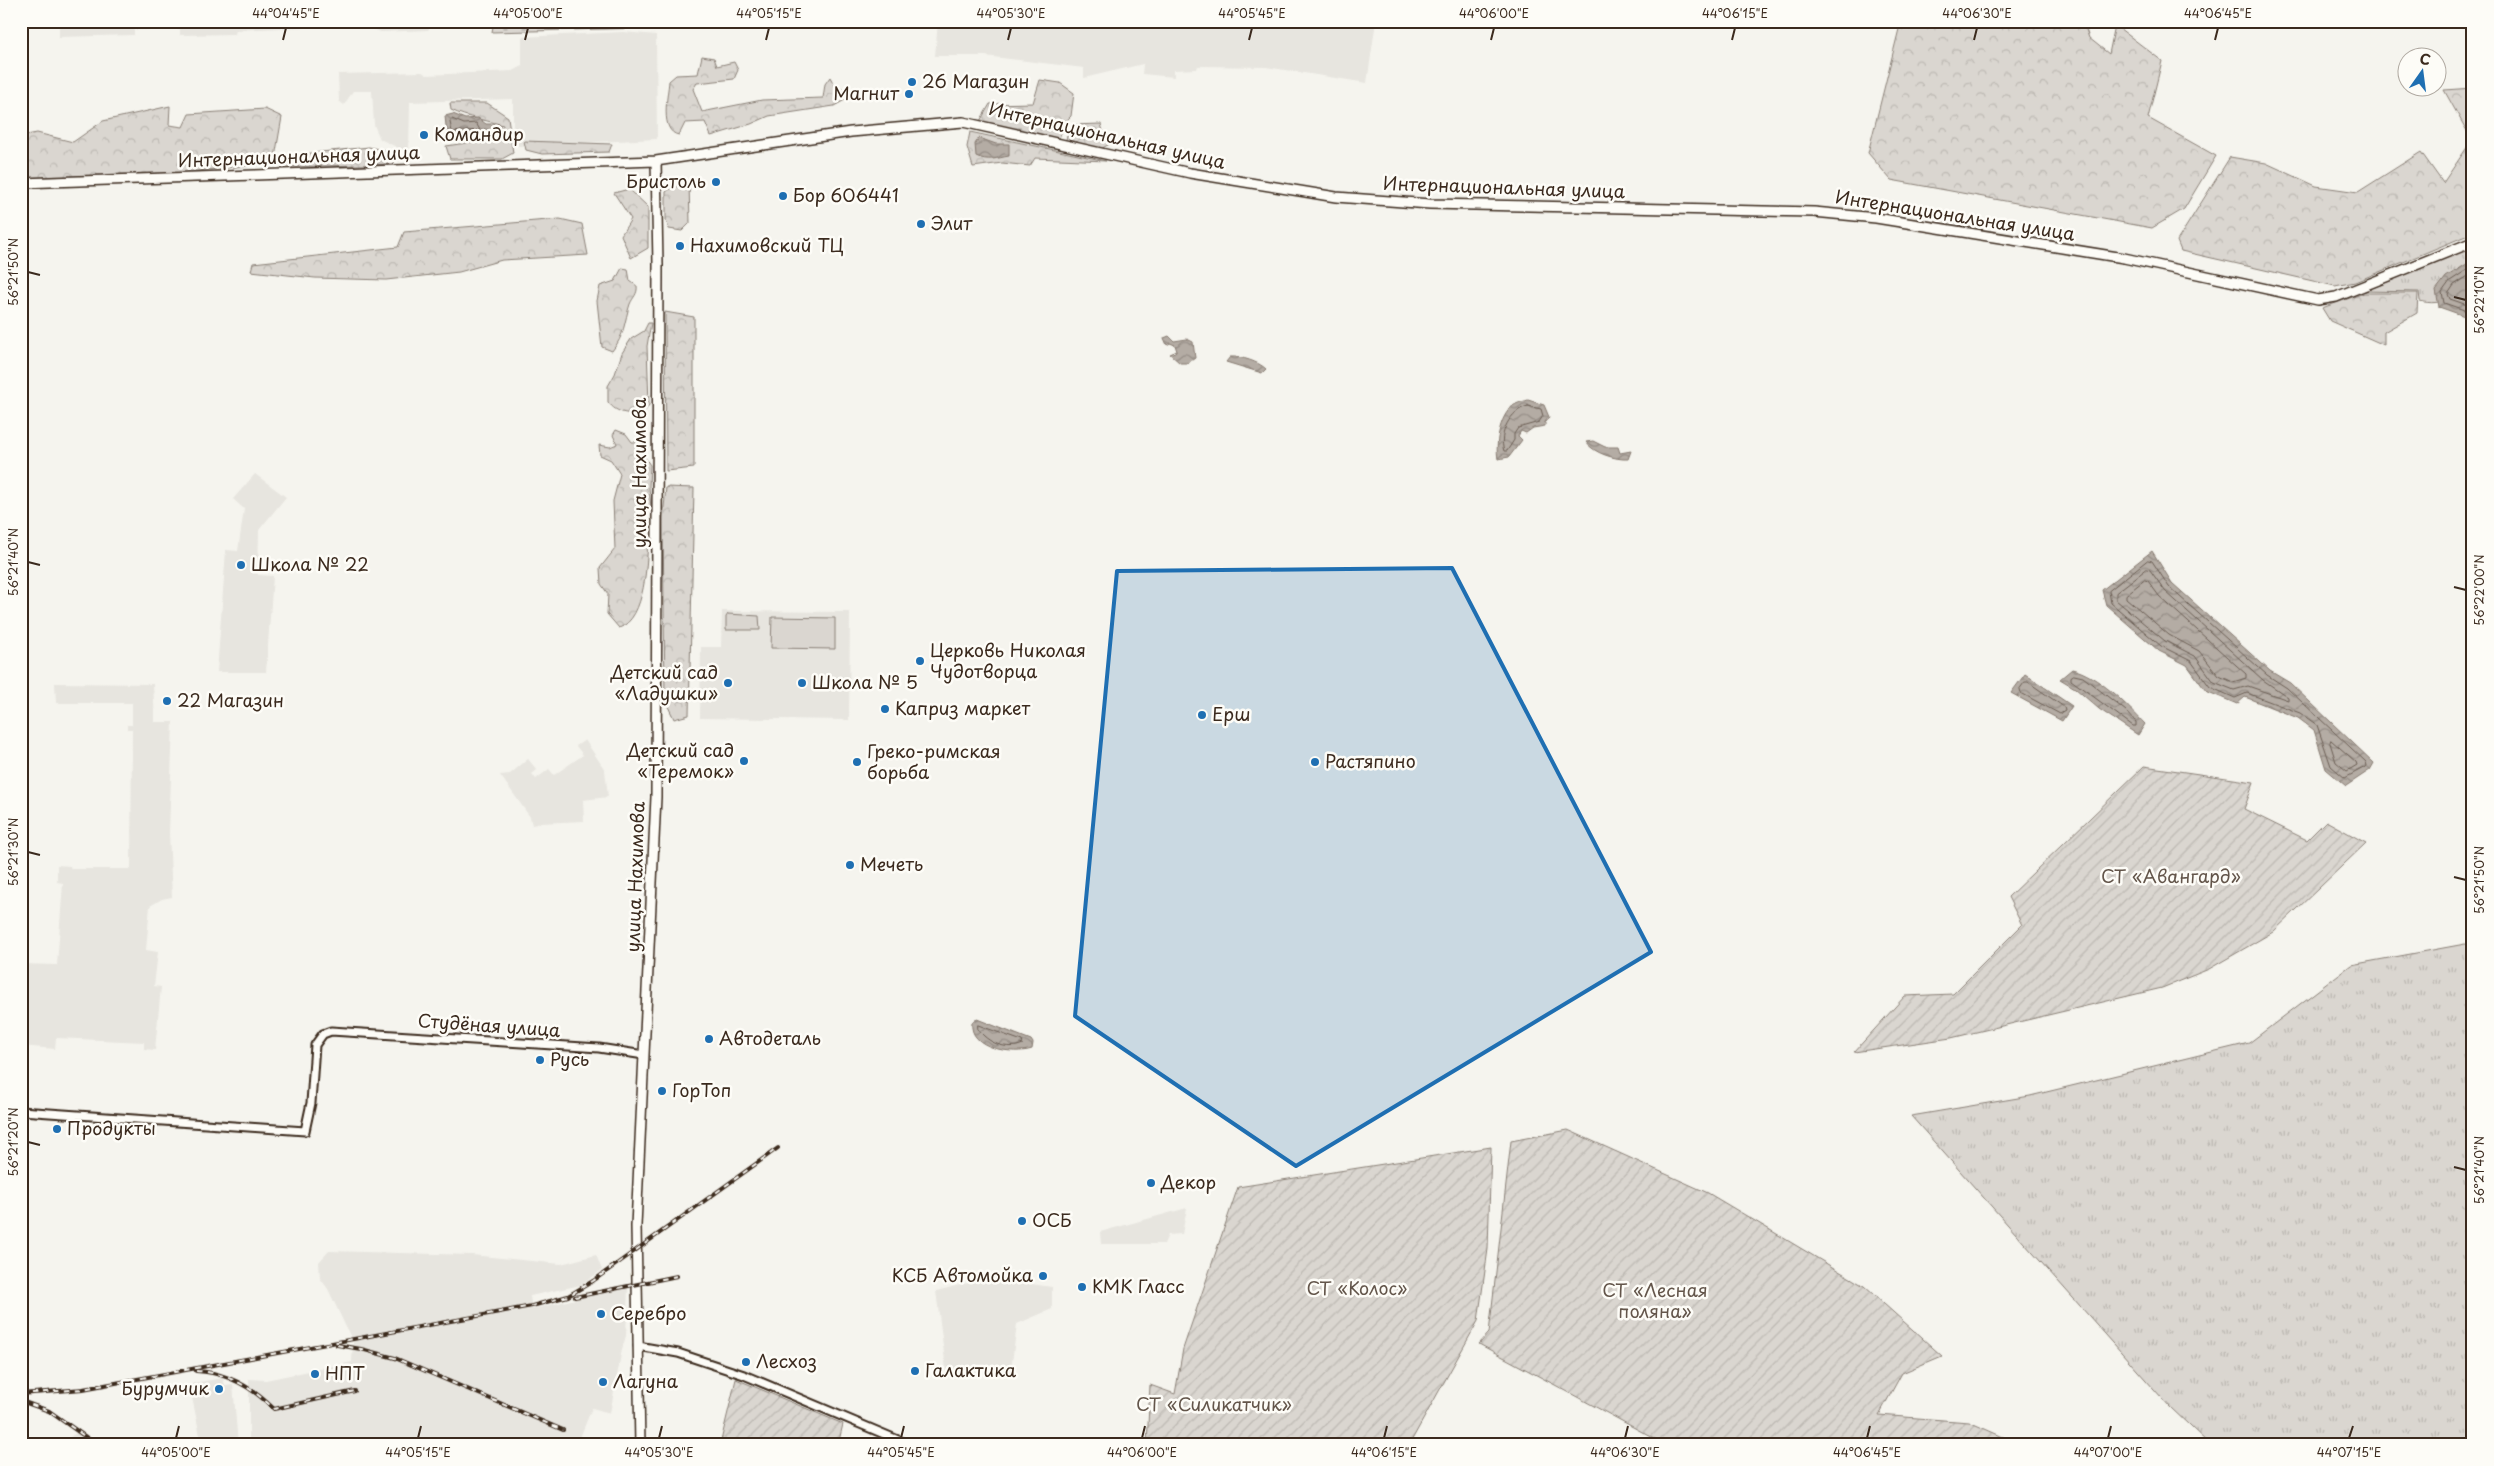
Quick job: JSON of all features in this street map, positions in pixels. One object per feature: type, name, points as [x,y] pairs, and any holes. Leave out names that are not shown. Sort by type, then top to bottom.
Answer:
[{"type":"main road","name":"Интернациональная улица","points":[[21,183],[656,161],[878,129],[963,122],[1190,173],[1336,197],[1430,204],[1814,212],[1860,215],[2124,258],[2300,297],[2327,299],[2473,242]]},
{"type":"main road","name":"улица Нахимова","points":[[640,1445],[636,1226],[656,797],[658,264],[656,161]]},
{"type":"street","name":"Студёная улица","points":[[21,1111],[305,1131],[311,1103],[315,1045],[318,1038],[331,1031],[599,1048],[644,1055]]},
{"type":"street","points":[[638,1346],[678,1353],[744,1375],[910,1445]]},
{"type":"highlighted area","points":[[1452,568],[1651,952],[1296,1166],[1075,1016],[1117,571]]},
{"type":"shaded area","points":[[59,21],[448,21],[433,23],[428,30],[381,32],[365,26],[350,25],[236,30],[235,34],[180,35],[180,29],[172,29],[134,30],[134,35],[59,37]]},
{"type":"shaded area","points":[[938,21],[1376,21],[1367,83],[1266,67],[1198,66],[1197,69],[1174,70],[1174,77],[1142,74],[1143,64],[1084,78],[1084,68],[985,56],[935,56]]},
{"type":"shaded area","points":[[623,32],[656,35],[657,139],[518,146],[513,136],[513,99],[410,102],[409,153],[380,139],[374,125],[372,91],[353,91],[344,105],[339,101],[338,74],[422,72],[427,75],[512,71],[522,66],[522,37]]},
{"type":"shaded area","name":"Школа № 22","points":[[255,474],[286,497],[259,530],[258,575],[273,576],[266,672],[217,672],[226,550],[238,551],[244,509],[233,499]]},
{"type":"shaded area","name":"Школа № 5","points":[[722,611],[850,612],[849,720],[700,718],[701,647],[721,647]]},
{"type":"shaded area","points":[[55,683],[153,684],[155,722],[173,722],[169,833],[172,897],[162,899],[150,906],[146,950],[158,952],[154,986],[161,987],[155,1050],[144,1049],[144,1042],[56,1038],[55,1049],[21,1046],[21,964],[57,965],[63,883],[57,882],[57,865],[70,866],[71,869],[131,869],[132,729],[127,729],[127,725],[132,725],[132,703],[56,703]]},
{"type":"shaded area","points":[[585,740],[605,770],[608,797],[583,800],[584,821],[532,825],[530,817],[500,775],[510,774],[528,759],[537,770],[532,774],[536,779],[549,769],[554,775],[583,755],[576,746]]},
{"type":"shaded area","points":[[1187,1208],[1182,1234],[1168,1235],[1164,1244],[1101,1244],[1100,1232]]},
{"type":"shaded area","points":[[329,1251],[472,1255],[561,1264],[596,1255],[602,1270],[581,1285],[530,1296],[532,1309],[628,1287],[626,1336],[610,1413],[592,1408],[577,1445],[249,1445],[249,1379],[266,1380],[352,1362],[353,1342],[328,1289],[320,1278],[319,1262]]},
{"type":"shaded area","points":[[988,1278],[1052,1287],[1052,1309],[1017,1324],[1011,1370],[947,1377],[936,1291]]},
{"type":"shaded area","points":[[223,1378],[225,1385],[233,1384],[238,1445],[202,1445],[190,1388],[193,1383]]},
{"type":"shaded area","points":[[80,1431],[97,1445],[58,1445],[73,1435]]},
{"type":"green space","points":[[494,21],[647,21],[647,28],[492,32]]},
{"type":"green space","points":[[1901,21],[2083,21],[2089,38],[2109,54],[2115,25],[2162,61],[2148,118],[2216,156],[2184,209],[2152,228],[1891,180],[1868,153]]},
{"type":"green space","points":[[702,56],[714,58],[717,66],[734,62],[738,70],[734,79],[697,83],[693,89],[702,112],[762,100],[823,98],[825,84],[830,77],[836,88],[848,90],[845,100],[834,106],[769,116],[751,124],[711,136],[705,122],[685,123],[679,135],[669,127],[667,120],[666,103],[669,81],[676,75],[698,74]]},
{"type":"green space","points":[[1040,80],[1060,83],[1074,93],[1071,116],[1065,122],[1058,141],[980,121],[990,104],[1033,103]]},
{"type":"green space","points":[[2473,88],[2473,190],[2465,213],[2469,229],[2473,228],[2473,233],[2355,282],[2335,286],[2181,251],[2177,241],[2230,157],[2266,163],[2316,186],[2358,192],[2421,152],[2443,183],[2472,140],[2446,94],[2446,90]]},
{"type":"green space","points":[[450,103],[487,103],[508,117],[513,153],[502,159],[450,159],[446,146],[500,138],[503,125],[457,113],[451,110]]},
{"type":"green space","points":[[170,106],[169,125],[183,127],[189,114],[265,109],[282,117],[274,163],[179,173],[21,178],[21,136],[37,133],[73,142],[103,121]]},
{"type":"green space","points":[[1101,124],[1104,135],[1113,142],[1099,150],[1065,142],[1071,125]]},
{"type":"green space","points":[[970,132],[1106,161],[1035,158],[1030,166],[1002,163],[973,167],[967,147]]},
{"type":"green space","points":[[524,141],[612,144],[609,152],[542,154],[526,150]]},
{"type":"green space","points":[[369,147],[397,153],[399,157],[393,164],[288,167],[290,160],[302,154]]},
{"type":"green space","points":[[678,182],[689,183],[690,223],[682,231],[669,229],[666,220],[666,192]]},
{"type":"green space","points":[[629,189],[648,207],[648,248],[631,258],[621,235],[631,219],[614,193]]},
{"type":"green space","points":[[560,219],[582,224],[588,255],[502,260],[459,272],[386,280],[315,278],[251,271],[253,263],[398,247],[404,232]]},
{"type":"green space","points":[[2473,247],[2473,282],[2448,299],[2435,303],[2420,301],[2419,292],[2365,291]]},
{"type":"green space","points":[[622,268],[628,269],[630,281],[637,286],[637,289],[630,304],[622,334],[612,351],[602,347],[597,301],[600,286],[615,281]]},
{"type":"green space","points":[[2364,293],[2418,293],[2417,313],[2384,332],[2384,345],[2330,321],[2322,308]]},
{"type":"green space","points":[[665,312],[694,317],[694,468],[666,471]]},
{"type":"green space","points":[[648,323],[651,323],[647,346],[649,405],[644,412],[624,413],[615,409],[608,402],[608,386],[615,374],[622,353],[631,339],[644,331]]},
{"type":"green space","points":[[616,430],[626,434],[632,442],[645,442],[648,446],[643,455],[650,465],[649,487],[651,508],[640,514],[640,530],[648,535],[646,573],[640,601],[635,613],[628,622],[619,628],[607,614],[608,594],[601,584],[600,568],[615,549],[613,501],[620,474],[611,460],[600,455],[599,445],[610,447],[617,444],[613,435]]},
{"type":"green space","points":[[666,487],[694,488],[689,715],[674,719],[665,700],[663,518]]},
{"type":"green space","points":[[728,614],[759,616],[760,630],[726,630],[726,617]]},
{"type":"green space","points":[[772,617],[835,618],[835,649],[771,648]]},
{"type":"green space","name":"СТ «Авангард»","points":[[2144,766],[2254,782],[2244,809],[2307,840],[2326,821],[2366,843],[2273,932],[2209,969],[2162,988],[1951,1038],[1854,1052],[1905,996],[1953,994],[2022,925],[2008,897]]},
{"type":"green space","points":[[2465,944],[2473,945],[2473,1445],[2210,1445],[2170,1407],[1911,1116],[2030,1096],[2249,1043],[2351,965]]},
{"type":"green space","name":"СТ «Лесная поляна»","points":[[1568,1130],[1708,1193],[1864,1286],[1942,1356],[1902,1373],[1879,1415],[1969,1422],[2010,1440],[2009,1445],[1657,1445],[1657,1440],[1479,1344],[1489,1333],[1511,1141]]},
{"type":"green space","name":"СТ «Колос»","points":[[1491,1147],[1488,1249],[1478,1321],[1409,1445],[1147,1445],[1150,1385],[1175,1394],[1183,1349],[1238,1187]]},
{"type":"green space","points":[[736,1379],[843,1424],[838,1445],[720,1445]]},
{"type":"water","points":[[453,114],[465,119],[478,118],[486,124],[500,124],[501,133],[496,136],[447,136],[445,116]]},
{"type":"water","points":[[979,138],[996,144],[1009,144],[1009,156],[989,159],[976,156],[975,144]]},
{"type":"water","points":[[2473,260],[2473,319],[2439,307],[2436,290],[2446,277]]},
{"type":"water","points":[[1169,336],[1174,341],[1187,339],[1193,342],[1195,358],[1188,363],[1180,363],[1170,354],[1177,351],[1175,345],[1170,343],[1167,345],[1164,338]]},
{"type":"water","points":[[1230,357],[1250,360],[1266,369],[1262,373],[1226,362]]},
{"type":"water","points":[[1528,400],[1544,405],[1549,417],[1545,422],[1545,426],[1533,428],[1526,433],[1521,431],[1518,436],[1522,440],[1509,457],[1498,459],[1497,445],[1502,421],[1511,408]]},
{"type":"water","points":[[1593,441],[1605,447],[1618,447],[1620,453],[1631,451],[1628,459],[1611,457],[1589,446],[1586,442]]},
{"type":"water","points":[[2152,551],[2172,583],[2270,671],[2290,683],[2374,763],[2370,770],[2346,786],[2326,769],[2314,730],[2298,718],[2245,697],[2237,704],[2206,691],[2187,665],[2159,651],[2106,605],[2102,590]]},
{"type":"water","points":[[2072,669],[2092,677],[2130,708],[2145,724],[2138,735],[2099,709],[2075,688],[2060,679]]},
{"type":"water","points":[[2025,674],[2072,706],[2062,721],[2011,693]]},
{"type":"water","points":[[977,1019],[1031,1040],[1033,1043],[1032,1049],[1024,1051],[1004,1050],[984,1044],[973,1031],[972,1022]]},
{"type":"railway","points":[[21,1394],[83,1389],[532,1306],[568,1296],[593,1281],[778,1148]]},
{"type":"railway","points":[[575,1297],[677,1276]]},
{"type":"railway","points":[[337,1345],[395,1358],[563,1430]]},
{"type":"railway","points":[[196,1371],[218,1374],[238,1382],[257,1394],[274,1409],[355,1391]]},
{"type":"railway","points":[[21,1401],[49,1411],[97,1445]]},
{"type":"place","name":"26 Магазин","points":[[912,82]]},
{"type":"place","name":"Магнит","points":[[909,94]]},
{"type":"place","name":"Командир","points":[[424,135]]},
{"type":"place","name":"Бристоль","points":[[716,182]]},
{"type":"place","name":"Бор 606441","points":[[783,196]]},
{"type":"place","name":"Элит","points":[[921,224]]},
{"type":"place","name":"Нахимовский ТЦ","points":[[680,246]]},
{"type":"place","name":"Школа № 22","points":[[241,565]]},
{"type":"place","name":"Церковь Николая Чудотворца","points":[[920,661]]},
{"type":"place","name":"Детский сад «Ладушки»","points":[[728,683]]},
{"type":"place","name":"Школа № 5","points":[[802,683]]},
{"type":"place","name":"22 Магазин","points":[[167,701]]},
{"type":"place","name":"Каприз маркет","points":[[885,709]]},
{"type":"place","name":"Ерш","points":[[1202,715]]},
{"type":"place","name":"Детский сад «Теремок»","points":[[744,761]]},
{"type":"place","name":"Греко-римская борьба","points":[[857,762]]},
{"type":"place","name":"Растяпино","points":[[1315,762]]},
{"type":"place","name":"Мечеть","points":[[850,865]]},
{"type":"place","name":"Автодеталь","points":[[709,1039]]},
{"type":"place","name":"Русь","points":[[540,1060]]},
{"type":"place","name":"ГорТоп","points":[[662,1091]]},
{"type":"place","name":"Продукты","points":[[57,1129]]},
{"type":"place","name":"Декор","points":[[1151,1183]]},
{"type":"place","name":"ОСБ","points":[[1022,1221]]},
{"type":"place","name":"КСБ Автомойка","points":[[1043,1276]]},
{"type":"place","name":"КМК Гласс","points":[[1082,1287]]},
{"type":"place","name":"Серебро","points":[[601,1314]]},
{"type":"place","name":"Лесхоз","points":[[746,1362]]},
{"type":"place","name":"Галактика","points":[[915,1371]]},
{"type":"place","name":"НПТ","points":[[315,1374]]},
{"type":"place","name":"Лагуна","points":[[603,1382]]},
{"type":"place","name":"Бурумчик","points":[[219,1389]]},
{"type":"park label","name":"СТ «Силикатчик»","points":[[1214,1405]]}]
